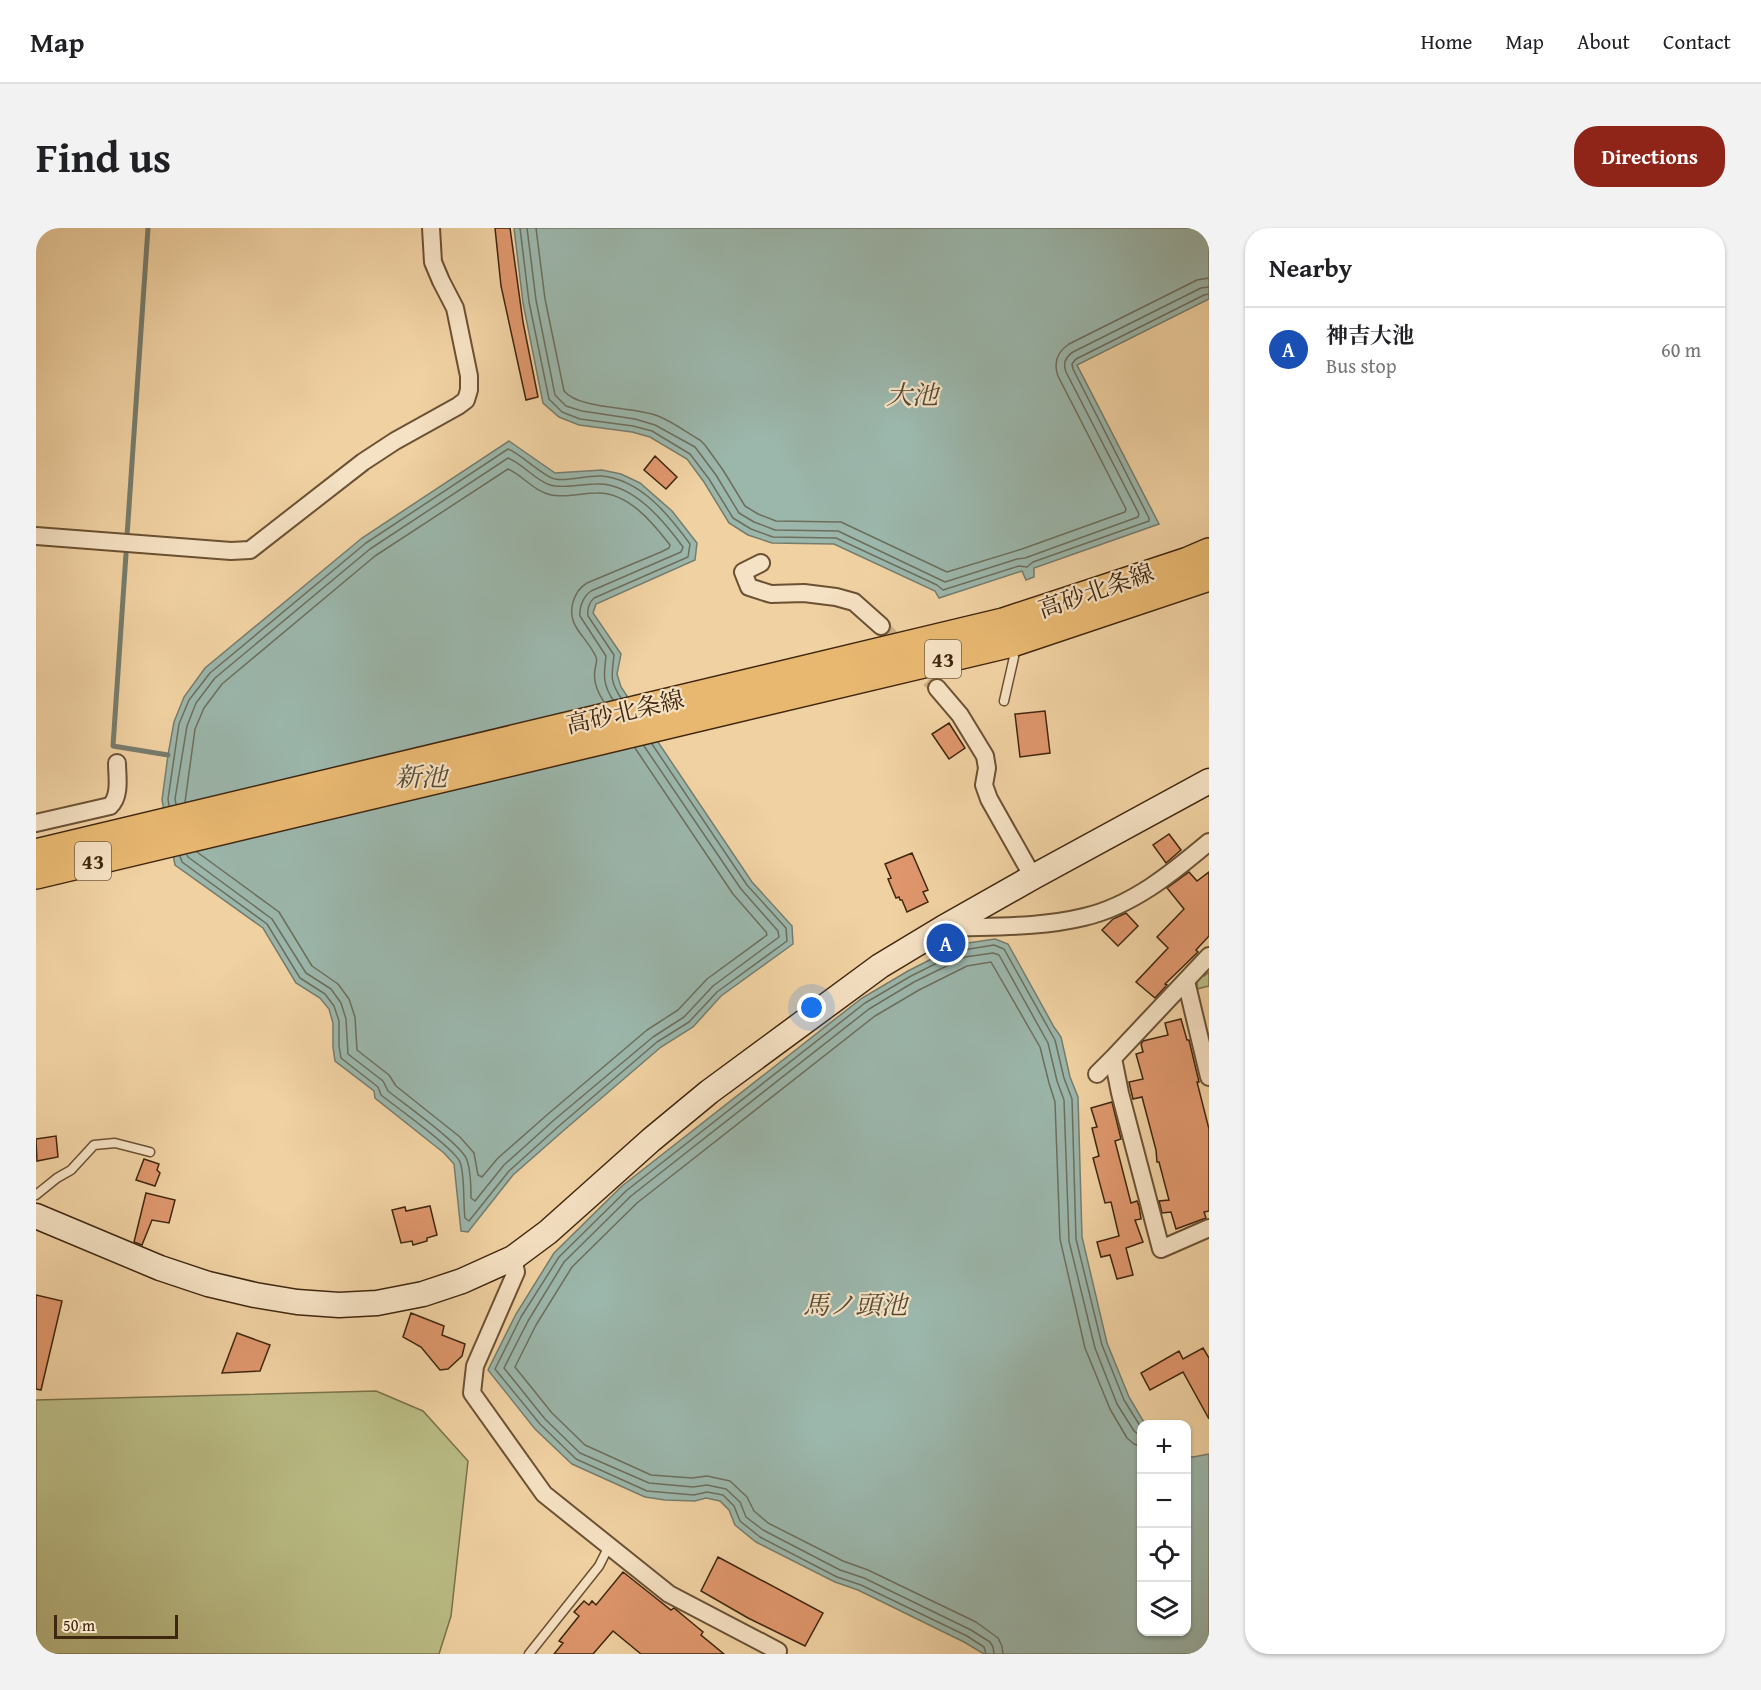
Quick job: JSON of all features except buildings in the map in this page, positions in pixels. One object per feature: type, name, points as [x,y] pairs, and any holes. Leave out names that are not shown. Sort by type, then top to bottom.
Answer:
[{"type":"main road","name":"高砂北条線","points":[[36,853],[147,837],[671,712],[1003,622],[1209,552]]},
{"type":"main road","name":"高砂北条線","points":[[671,712],[1012,643],[1209,577]]},
{"type":"main road","name":"高砂北条線","points":[[36,875],[147,837]]},
{"type":"street","points":[[36,536],[231,551],[250,550],[363,462],[466,400],[470,390],[469,376],[455,308],[433,262],[431,228]]},
{"type":"street","points":[[761,563],[742,572],[749,587],[771,594],[804,593],[854,602],[881,626]]},
{"type":"street","points":[[937,688],[960,715],[985,756],[987,768],[984,784],[989,799],[1033,876]]},
{"type":"street","points":[[36,823],[110,806],[115,802],[117,795],[117,763]]},
{"type":"street","points":[[36,1216],[160,1268],[208,1284],[297,1302],[339,1305],[377,1303],[423,1294],[462,1281],[513,1258],[548,1232],[651,1140],[709,1092],[880,966],[1033,876],[1209,780]]},
{"type":"street","points":[[943,928],[1053,923],[1086,917],[1121,904],[1150,888],[1209,843]]},
{"type":"street","points":[[1097,1074],[1209,956]]},
{"type":"street","points":[[1186,981],[1209,1077]]},
{"type":"street","points":[[1113,1058],[1161,1249],[1209,1228]]},
{"type":"street","points":[[513,1258],[516,1272],[475,1366],[472,1393],[544,1494],[669,1594],[778,1651]]},
{"type":"lane","points":[[1004,701],[1014,657],[1012,643]]},
{"type":"lane","points":[[36,1195],[71,1170],[94,1145],[108,1142],[150,1152]]},
{"type":"lane","points":[[529,1654],[599,1566],[609,1546]]},
{"type":"green space","points":[[1209,972],[1209,986],[1197,989],[1197,978],[1201,973],[1204,976]]},
{"type":"green space","points":[[376,1391],[423,1411],[468,1461],[451,1616],[439,1654],[36,1654],[36,1400]]},
{"type":"water","name":"大池","points":[[514,228],[1209,228],[1209,299],[1077,365],[1159,524],[1034,568],[1034,577],[1026,580],[1022,571],[939,598],[935,591],[834,544],[772,543],[748,535],[729,523],[687,459],[650,437],[632,432],[579,425],[559,417],[543,403],[523,303]]},
{"type":"water","name":"新池","points":[[509,441],[555,473],[602,470],[621,474],[640,483],[672,511],[697,543],[695,560],[596,604],[593,613],[621,654],[617,674],[621,687],[752,882],[792,926],[793,944],[721,996],[693,1027],[661,1047],[513,1175],[468,1232],[461,1231],[454,1164],[444,1153],[375,1098],[374,1091],[335,1061],[333,1023],[329,1009],[320,998],[296,983],[263,928],[175,865],[162,800],[174,722],[184,697],[205,668],[362,538]]},
{"type":"water","name":"馬ノ頭池","points":[[995,939],[1008,944],[1061,1037],[1070,1077],[1078,1097],[1082,1237],[1107,1343],[1129,1397],[1143,1420],[1137,1420],[1137,1636],[1191,1636],[1191,1457],[1209,1454],[1209,1654],[984,1654],[964,1642],[858,1590],[835,1582],[756,1542],[735,1525],[729,1510],[720,1501],[706,1498],[695,1501],[645,1497],[572,1464],[535,1429],[488,1370],[516,1314],[554,1253],[622,1186],[862,998],[961,944]]},
{"type":"waterway","points":[[127,536],[148,228]]},
{"type":"waterway","points":[[126,554],[113,746],[168,755]]},
{"type":"tunnel","points":[[881,626],[937,688]]},
{"type":"place","name":"神吉大池","points":[[946,943]]}]
